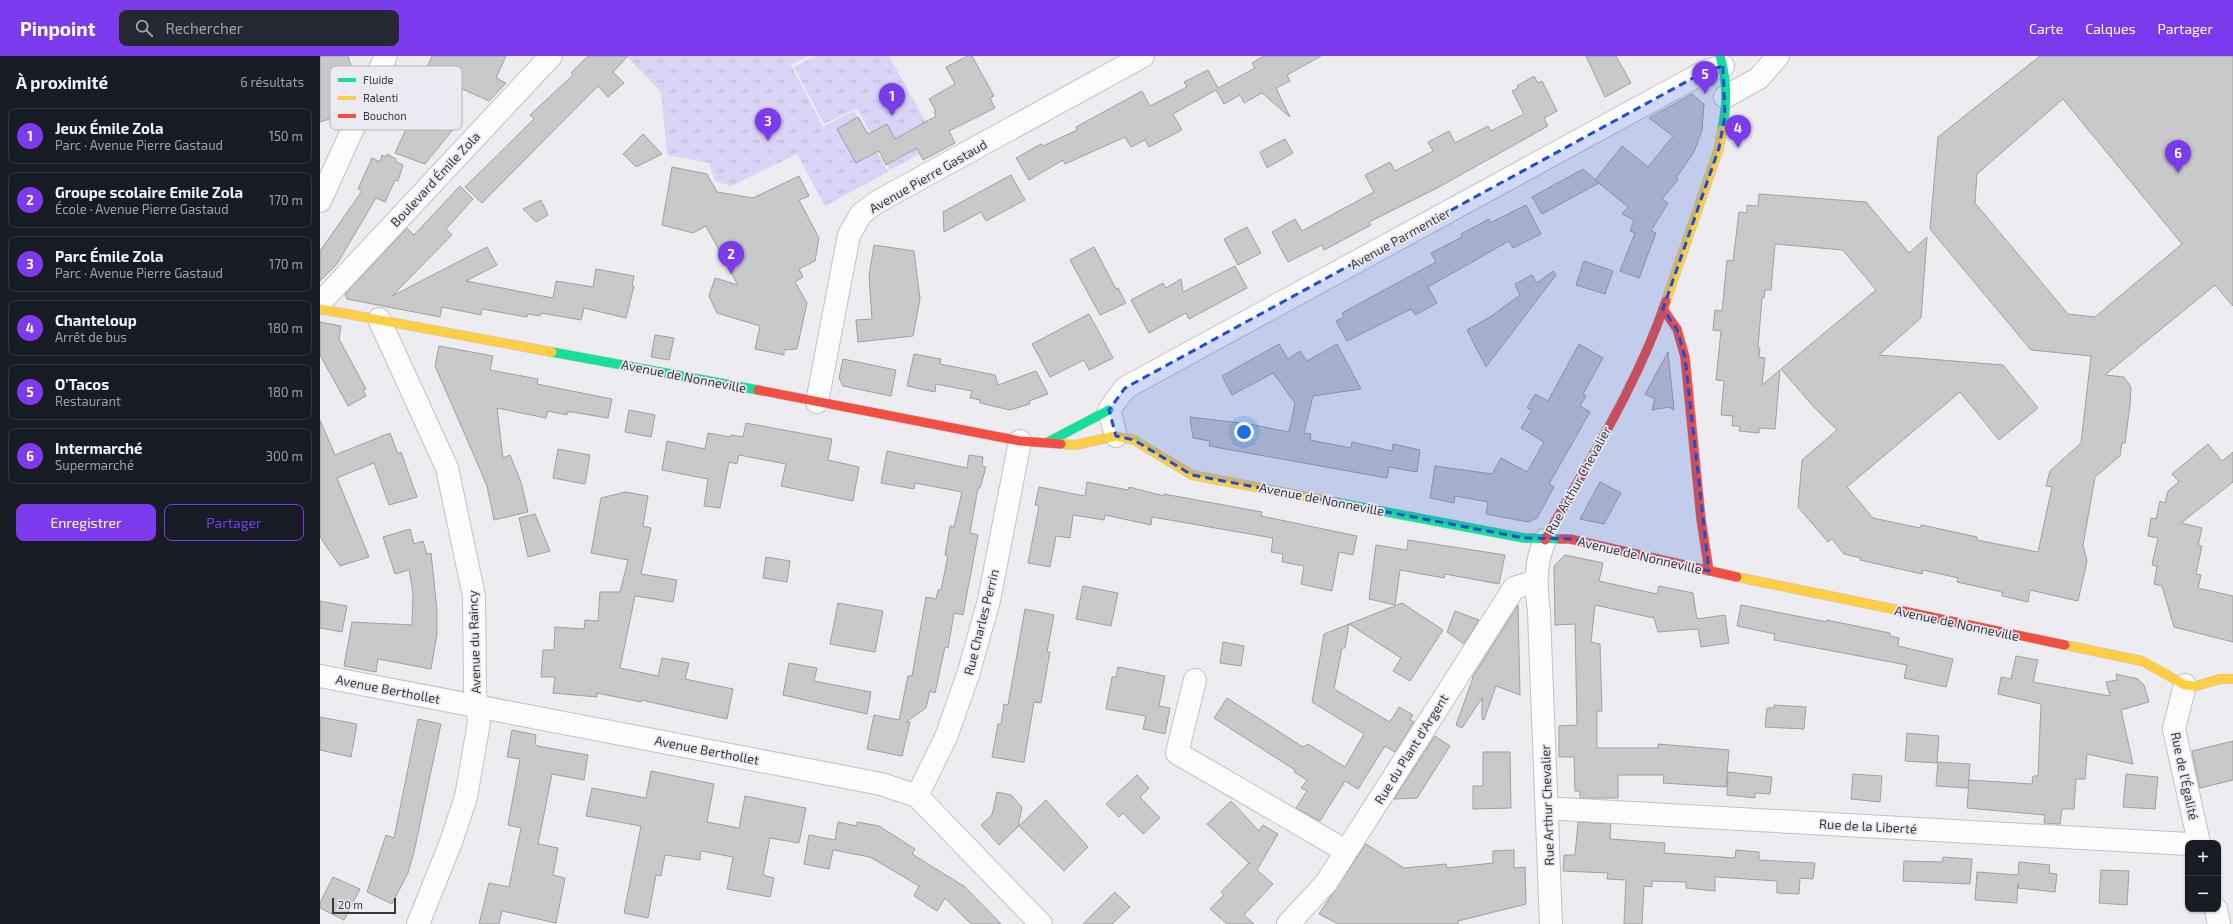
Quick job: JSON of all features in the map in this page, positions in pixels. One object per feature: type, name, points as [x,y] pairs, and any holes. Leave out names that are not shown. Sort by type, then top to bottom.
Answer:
[{"type":"street","points":[[381,66],[386,56]]},
{"type":"street","name":"Boulevard Émile Zola","points":[[320,303],[551,56]]},
{"type":"street","name":"Avenue Pierre Gastaud","points":[[818,402],[849,235],[861,214],[877,202],[1143,56]]},
{"type":"street","points":[[1725,97],[1758,78],[1778,56]]},
{"type":"street","name":"Rue Arthur Chevalier","points":[[1551,924],[1540,613],[1536,581],[1539,554],[1545,540],[1631,385],[1649,348],[1719,148],[1725,115],[1722,61]]},
{"type":"street","name":"Avenue Parmentier","points":[[1109,410],[1125,388],[1722,61]]},
{"type":"street","points":[[320,201],[352,130]]},
{"type":"street","points":[[1663,308],[1677,329],[1685,357],[1701,518],[1709,571]]},
{"type":"street","name":"Avenue de Nonneville","points":[[320,309],[1020,441],[1075,445],[1116,436],[1134,440],[1192,475],[1524,538],[1545,540],[1570,539],[1709,571],[2142,661],[2154,666],[2185,686]]},
{"type":"street","name":"Avenue du Raincy","points":[[379,319],[447,468],[474,596],[475,691],[479,722],[466,797],[452,842],[418,924]]},
{"type":"street","points":[[1109,410],[1116,436]]},
{"type":"street","name":"Avenue de Nonneville","points":[[1047,442],[1066,436],[1090,418],[1109,410]]},
{"type":"street","name":"Rue Charles Perrin","points":[[917,796],[946,737],[968,675],[989,600],[1020,441]]},
{"type":"street","name":"Rue du Plant d'Argent","points":[[1288,924],[1326,883],[1514,588],[1536,581]]},
{"type":"street","name":"Avenue Berthollet","points":[[320,676],[881,784],[917,796],[1040,924]]},
{"type":"street","points":[[2185,686],[2197,685],[2215,679],[2233,679]]},
{"type":"street","points":[[1195,680],[1177,753],[1346,851]]},
{"type":"street","name":"Rue de l'Égalité","points":[[2185,686],[2174,729],[2198,840]]},
{"type":"street","name":"Rue de la Liberté","points":[[1548,810],[1569,809],[2185,844]]},
{"type":"street","points":[[2217,912],[2219,924]]},
{"type":"highlighted area","points":[[1723,66],[1725,115],[1719,148],[1663,309],[1677,329],[1685,357],[1709,571],[1570,539],[1524,538],[1192,475],[1134,440],[1116,436],[1109,410],[1125,388],[1706,71]]},
{"type":"green space","points":[[626,56],[808,56],[791,65],[823,127],[854,111],[888,172],[825,206],[797,154],[731,186],[715,181],[709,163],[667,155],[661,92]]},
{"type":"green space","points":[[816,56],[889,56],[938,144],[890,170],[857,108],[824,124],[794,67]]},
{"type":"building","points":[[320,56],[348,56],[351,66],[330,66],[330,119],[320,122]]},
{"type":"building","points":[[432,56],[506,56],[496,78],[506,83],[489,101],[462,89],[462,66],[428,66]]},
{"type":"building","points":[[588,56],[628,56],[613,72],[624,83],[608,97],[598,86],[482,203],[465,187],[534,119],[530,115],[573,75],[571,73]]},
{"type":"building","points":[[968,56],[972,56],[994,96],[990,98],[995,108],[949,131],[955,143],[923,160],[917,148],[886,165],[879,151],[856,163],[837,129],[858,117],[868,134],[887,124],[895,139],[936,116],[934,112],[936,111],[929,99],[955,84],[946,67]]},
{"type":"building","points":[[1264,56],[1321,56],[1287,75],[1290,81],[1276,88],[1290,117],[1262,93],[1244,103],[1240,95],[1224,104],[1216,90],[1173,114],[1182,130],[1149,147],[1145,140],[1131,147],[1125,137],[1065,164],[1063,160],[1029,180],[1016,158],[1041,144],[1043,146],[1077,130],[1076,127],[1142,91],[1150,106],[1187,87],[1184,82],[1208,70],[1218,88],[1255,68],[1252,63]]},
{"type":"building","points":[[1586,56],[1616,56],[1631,83],[1605,97]]},
{"type":"building","points":[[2040,56],[2233,56],[2233,306],[2215,285],[2105,375],[2124,377],[2131,387],[2130,405],[2125,443],[2122,443],[2120,456],[2095,477],[2083,545],[2087,561],[2078,601],[2030,590],[2028,602],[2002,596],[2002,592],[1957,582],[1958,578],[1923,570],[1922,574],[1860,560],[1861,558],[1844,554],[1832,539],[1828,542],[1798,507],[1802,460],[1837,430],[1812,405],[1781,369],[1876,290],[1843,250],[1775,244],[1771,290],[1765,290],[1764,298],[1762,298],[1758,348],[1760,348],[1759,357],[1765,358],[1762,385],[1780,370],[1775,429],[1759,428],[1759,433],[1739,431],[1740,426],[1732,426],[1733,416],[1721,415],[1724,381],[1716,380],[1721,331],[1713,330],[1715,310],[1722,311],[1727,260],[1733,261],[1739,212],[1747,213],[1747,205],[1758,206],[1759,194],[1866,202],[1909,253],[1927,237],[1921,318],[1879,355],[2003,365],[2038,408],[1999,440],[1960,392],[1847,487],[1873,518],[1920,528],[1921,525],[1931,527],[1977,537],[1977,540],[2038,552],[2052,487],[2046,486],[2050,471],[2081,443],[2091,356],[2031,350],[1930,229],[1938,137]],"holes":[[[2063,99],[2182,244],[2095,317],[2068,314],[1975,203],[1977,174]]]},
{"type":"building","points":[[1534,76],[1538,83],[1542,81],[1557,111],[1544,118],[1548,126],[1439,187],[1369,222],[1371,225],[1324,250],[1322,245],[1288,262],[1272,232],[1295,219],[1302,231],[1374,192],[1365,175],[1390,162],[1395,171],[1433,151],[1428,142],[1449,131],[1455,143],[1488,126],[1491,131],[1524,114],[1512,91],[1518,88],[1517,86]]},
{"type":"building","points":[[1692,94],[1704,104],[1702,130],[1694,152],[1676,178],[1678,180],[1662,199],[1668,203],[1651,231],[1656,233],[1639,278],[1620,271],[1635,233],[1630,231],[1634,220],[1622,214],[1628,207],[1595,180],[1622,146],[1648,167],[1673,136],[1649,118]]},
{"type":"building","points":[[406,130],[453,130],[425,164],[395,153]]},
{"type":"building","points":[[643,134],[662,154],[636,167],[623,154]]},
{"type":"building","points":[[1285,139],[1293,153],[1267,168],[1260,152]]},
{"type":"building","points":[[387,154],[396,159],[395,161],[403,165],[398,181],[395,180],[385,202],[376,198],[337,264],[320,281],[320,251],[362,191],[358,189],[372,158],[380,162],[382,155],[385,157]]},
{"type":"building","points":[[672,167],[707,174],[717,192],[753,198],[799,176],[809,196],[799,200],[819,238],[815,261],[799,269],[803,277],[795,282],[807,303],[797,349],[784,350],[784,355],[755,349],[760,326],[717,313],[709,296],[715,278],[738,285],[706,226],[693,233],[662,225]]},
{"type":"building","points":[[1583,169],[1599,183],[1542,214],[1532,197]]},
{"type":"building","points":[[1011,175],[1025,200],[986,221],[981,212],[944,232],[943,212]]},
{"type":"building","points":[[460,186],[473,199],[446,229],[452,235],[392,296],[487,247],[497,265],[466,281],[553,298],[556,281],[593,287],[596,269],[634,276],[632,286],[634,286],[626,318],[584,308],[581,320],[541,313],[540,316],[528,314],[527,317],[482,309],[481,315],[442,307],[440,317],[347,299],[345,294],[407,228],[414,235]]},
{"type":"building","points":[[541,200],[548,215],[536,222],[523,209]]},
{"type":"building","points":[[1526,205],[1541,234],[1513,248],[1509,241],[1428,287],[1437,303],[1415,315],[1411,309],[1347,341],[1336,321],[1344,317],[1342,313],[1436,262],[1431,253],[1462,237],[1461,234],[1489,219],[1490,223]]},
{"type":"building","points":[[1247,227],[1261,253],[1238,265],[1224,239]]},
{"type":"building","points":[[874,245],[914,251],[920,299],[913,336],[858,342],[856,320],[872,319],[869,276]]},
{"type":"building","points":[[1094,247],[1116,289],[1118,288],[1126,303],[1100,315],[1070,260]]},
{"type":"building","points":[[1584,261],[1613,271],[1605,294],[1576,285]]},
{"type":"building","points":[[1235,266],[1247,288],[1189,319],[1186,313],[1149,333],[1131,300],[1163,283],[1166,288],[1181,279],[1183,292]]},
{"type":"building","points":[[1553,271],[1556,275],[1486,367],[1467,330],[1490,317],[1520,295],[1515,284],[1532,275],[1537,283]]},
{"type":"building","points":[[1089,314],[1113,358],[1089,370],[1084,360],[1050,377],[1032,344]]},
{"type":"building","points":[[320,322],[341,326],[339,339],[366,389],[363,390],[366,396],[348,406],[320,355]]},
{"type":"building","points":[[655,335],[674,338],[669,360],[651,357]]},
{"type":"building","points":[[1279,344],[1288,359],[1300,351],[1307,361],[1337,344],[1361,389],[1313,396],[1304,433],[1311,434],[1310,440],[1351,448],[1352,442],[1392,451],[1393,444],[1420,450],[1417,472],[1389,467],[1387,478],[1209,446],[1210,441],[1193,438],[1190,417],[1249,424],[1289,432],[1295,403],[1273,373],[1232,395],[1222,376]]},
{"type":"building","points":[[1579,344],[1603,358],[1583,394],[1586,396],[1580,406],[1590,412],[1549,484],[1554,487],[1537,518],[1528,522],[1486,514],[1488,502],[1455,496],[1454,503],[1430,498],[1435,466],[1492,474],[1501,458],[1527,472],[1544,442],[1521,428],[1532,410],[1527,408],[1535,394],[1548,401]]},
{"type":"building","points":[[439,346],[493,356],[490,370],[538,379],[537,384],[612,399],[608,418],[572,412],[567,412],[567,415],[548,411],[546,418],[497,408],[503,458],[510,455],[521,482],[528,512],[494,520],[487,486],[435,366]]},
{"type":"building","points":[[1668,352],[1674,410],[1669,407],[1652,410],[1655,399],[1645,394]]},
{"type":"building","points":[[914,354],[941,359],[940,364],[995,375],[998,385],[1036,371],[1048,394],[1029,401],[1030,404],[1010,410],[980,403],[980,400],[970,398],[972,391],[936,384],[935,392],[907,386]]},
{"type":"building","points":[[843,359],[896,370],[891,396],[843,386],[839,378]]},
{"type":"building","points":[[629,410],[655,415],[651,437],[625,432]]},
{"type":"building","points":[[320,420],[335,455],[390,433],[398,454],[401,452],[417,497],[389,505],[374,463],[337,478],[369,557],[340,566],[320,537]]},
{"type":"building","points":[[746,423],[832,439],[828,460],[859,467],[853,501],[781,486],[786,464],[739,455],[737,464],[729,462],[720,508],[704,506],[708,479],[662,470],[667,441],[705,449],[708,433],[730,437],[731,435],[743,437]]},
{"type":"building","points":[[2208,444],[2222,461],[2233,452],[2233,482],[2181,523],[2202,528],[2198,546],[2202,546],[2196,574],[2201,575],[2198,588],[2233,596],[2233,642],[2174,627],[2162,586],[2154,584],[2157,566],[2152,565],[2158,538],[2148,536],[2151,518],[2156,519],[2160,501],[2165,503],[2168,491],[2179,482],[2172,474]]},
{"type":"building","points":[[558,449],[590,455],[585,484],[553,478]]},
{"type":"building","points":[[887,451],[967,468],[969,455],[983,457],[982,466],[986,467],[980,488],[978,488],[970,533],[978,535],[963,615],[954,613],[948,648],[945,647],[935,693],[930,691],[926,708],[906,722],[910,722],[902,756],[867,749],[874,715],[899,720],[908,676],[912,676],[926,597],[936,599],[938,590],[941,590],[948,556],[945,555],[950,526],[954,527],[962,492],[915,483],[914,489],[881,483]]},
{"type":"building","points":[[1087,482],[1128,490],[1129,487],[1164,496],[1164,494],[1262,512],[1261,516],[1357,536],[1353,555],[1339,552],[1332,591],[1301,584],[1304,566],[1282,562],[1283,554],[1271,552],[1273,538],[1152,517],[1151,525],[1105,515],[1104,520],[1073,515],[1070,538],[1056,536],[1050,567],[1028,563],[1039,506],[1035,505],[1039,487],[1085,496]]},
{"type":"building","points":[[1600,482],[1621,493],[1604,524],[1580,519]]},
{"type":"building","points":[[625,492],[648,496],[643,526],[651,528],[641,574],[677,580],[673,602],[635,596],[620,668],[658,676],[662,658],[689,663],[685,679],[733,689],[727,719],[641,700],[641,702],[597,693],[597,697],[553,693],[555,677],[541,677],[543,650],[554,650],[555,627],[584,629],[585,620],[598,621],[600,592],[620,592],[628,560],[591,553],[601,498]]},
{"type":"building","points":[[535,514],[550,551],[528,557],[519,518]]},
{"type":"building","points":[[410,529],[414,544],[423,541],[427,554],[431,553],[437,610],[437,634],[431,669],[378,659],[376,672],[344,666],[352,622],[412,625],[413,593],[409,570],[395,574],[383,537]]},
{"type":"building","points":[[1408,540],[1505,555],[1499,584],[1445,574],[1444,578],[1400,570],[1395,605],[1369,599],[1376,545],[1407,550]]},
{"type":"building","points":[[1565,555],[1603,563],[1599,581],[1657,594],[1659,586],[1693,593],[1697,619],[1725,615],[1729,643],[1701,647],[1698,629],[1658,632],[1654,618],[1595,605],[1591,642],[1600,644],[1602,711],[1597,711],[1597,748],[1658,748],[1658,744],[1729,750],[1726,787],[1663,783],[1664,775],[1618,775],[1618,798],[1580,798],[1580,791],[1575,791],[1574,757],[1559,757],[1559,726],[1577,725],[1575,624],[1555,625],[1554,566]]},
{"type":"building","points":[[766,557],[790,561],[787,582],[763,578]]},
{"type":"building","points":[[1083,586],[1118,593],[1111,626],[1076,619]]},
{"type":"building","points":[[320,601],[347,606],[342,632],[320,628]]},
{"type":"building","points":[[838,603],[883,611],[875,652],[830,644]]},
{"type":"building","points":[[1402,603],[1443,630],[1410,681],[1393,671],[1401,658],[1349,624]]},
{"type":"building","points":[[1518,605],[1520,695],[1496,686],[1484,720],[1482,719],[1482,698],[1462,728],[1456,725],[1472,678]]},
{"type":"building","points":[[1741,605],[1890,633],[1890,636],[1899,638],[1898,646],[1953,659],[1946,687],[1904,678],[1907,665],[1774,640],[1775,634],[1737,626]]},
{"type":"building","points":[[1025,609],[1054,615],[1047,652],[1050,652],[1041,703],[1034,702],[1024,762],[1022,762],[992,757],[998,724],[1001,724],[1004,704],[1008,705]]},
{"type":"building","points":[[1455,611],[1479,620],[1464,644],[1447,632]]},
{"type":"building","points":[[1349,624],[1345,648],[1342,648],[1334,689],[1390,722],[1399,707],[1413,715],[1410,720],[1414,722],[1395,752],[1385,746],[1358,789],[1345,781],[1320,821],[1296,808],[1307,791],[1301,788],[1307,780],[1294,772],[1295,770],[1214,718],[1227,698],[1303,747],[1308,744],[1345,767],[1364,734],[1312,702],[1324,634]]},
{"type":"building","points":[[1223,642],[1244,646],[1241,666],[1220,663]]},
{"type":"building","points":[[2016,656],[2038,660],[2033,682],[2110,696],[2106,682],[2117,680],[2116,674],[2138,679],[2144,685],[2149,702],[2121,710],[2133,764],[2087,754],[2085,779],[2076,779],[2074,809],[2062,809],[2060,824],[2044,823],[2045,815],[1967,808],[1969,780],[2032,784],[2033,776],[2038,776],[2041,704],[1998,694],[2001,677],[2011,679]]},
{"type":"building","points":[[789,663],[817,668],[814,681],[871,692],[867,714],[783,695]]},
{"type":"building","points":[[1118,667],[1165,676],[1159,706],[1170,708],[1165,734],[1143,729],[1146,716],[1106,709],[1112,677],[1116,677]]},
{"type":"building","points":[[1774,705],[1806,707],[1804,729],[1765,727],[1767,708],[1774,708]]},
{"type":"building","points":[[320,717],[357,724],[351,757],[320,750]]},
{"type":"building","points":[[418,719],[441,724],[414,852],[408,873],[392,904],[367,892],[386,835],[394,838]]},
{"type":"building","points":[[512,730],[536,735],[535,744],[538,746],[588,755],[584,780],[552,774],[538,844],[558,848],[553,875],[565,878],[556,923],[502,911],[499,924],[479,924],[489,883],[509,887],[521,828],[508,825],[520,759],[507,757]]},
{"type":"building","points":[[1907,733],[1939,736],[1937,763],[1905,761]]},
{"type":"building","points":[[1435,736],[1450,746],[1417,798],[1394,799]]},
{"type":"building","points":[[2233,741],[2233,780],[2200,788],[2192,751]]},
{"type":"building","points":[[1483,752],[1510,752],[1511,808],[1473,809],[1473,786],[1483,786]]},
{"type":"building","points":[[1938,762],[1970,764],[1968,788],[1936,786]]},
{"type":"building","points":[[651,771],[714,784],[707,822],[739,828],[745,796],[806,808],[799,843],[770,838],[763,875],[774,878],[770,897],[727,889],[733,857],[701,851],[700,860],[665,855],[661,876],[656,875],[648,918],[624,913],[641,826],[586,816],[592,788],[646,798]]},
{"type":"building","points":[[1728,772],[1772,777],[1770,794],[1755,793],[1755,798],[1727,795]]},
{"type":"building","points":[[1853,774],[1882,776],[1880,802],[1851,799]]},
{"type":"building","points":[[2126,774],[2158,777],[2155,809],[2123,807]]},
{"type":"building","points":[[1137,775],[1149,788],[1140,797],[1160,818],[1143,834],[1123,813],[1119,817],[1106,804]]},
{"type":"building","points":[[997,792],[1011,795],[1022,807],[1018,827],[999,845],[981,825],[992,815]]},
{"type":"building","points":[[1046,800],[1088,847],[1064,871],[1019,826]]},
{"type":"building","points":[[1231,801],[1259,831],[1263,825],[1278,834],[1257,870],[1273,884],[1244,915],[1254,924],[1227,924],[1210,909],[1224,895],[1221,892],[1249,863],[1207,824]]},
{"type":"building","points":[[838,822],[857,826],[857,822],[879,826],[915,849],[912,854],[965,887],[1001,924],[971,924],[945,898],[937,911],[914,896],[919,886],[870,857],[833,850],[829,869],[804,864],[809,835],[835,840]]},
{"type":"building","points":[[1578,822],[1611,824],[1610,839],[1665,843],[1664,853],[1735,858],[1736,850],[1759,852],[1759,860],[1815,863],[1813,879],[1800,878],[1799,894],[1777,893],[1777,881],[1715,877],[1715,891],[1686,888],[1686,882],[1652,881],[1652,887],[1644,886],[1642,924],[1624,924],[1626,880],[1607,879],[1608,873],[1563,871],[1564,855],[1575,855]]},
{"type":"building","points":[[1366,844],[1404,868],[1446,864],[1447,868],[1493,863],[1493,851],[1514,850],[1514,868],[1525,867],[1526,904],[1458,921],[1458,924],[1338,924],[1319,914]]},
{"type":"building","points":[[1943,857],[1972,859],[1970,884],[1903,881],[1904,861],[1942,862]]},
{"type":"building","points":[[2019,862],[2050,865],[2049,873],[2057,874],[2055,892],[2018,888],[2018,883],[2017,903],[1975,900],[1977,872],[2018,875]]},
{"type":"building","points":[[2101,870],[2129,871],[2127,905],[2099,903]]},
{"type":"building","points":[[333,877],[360,889],[344,920],[320,908],[320,903]]},
{"type":"building","points":[[1115,892],[1130,907],[1112,924],[1083,924]]},
{"type":"traffic: fast","points":[[1720,56],[1726,93],[1722,130]]},
{"type":"traffic: fast","points":[[552,352],[758,390]]},
{"type":"traffic: fast","points":[[1048,442],[1109,410]]},
{"type":"traffic: fast","points":[[1334,502],[1524,538],[1561,539]]},
{"type":"traffic: slow","points":[[1666,301],[1719,148],[1722,130]]},
{"type":"traffic: slow","points":[[320,309],[552,352]]},
{"type":"traffic: slow","points":[[1061,444],[1075,445],[1116,436],[1134,440],[1192,475],[1334,502]]},
{"type":"traffic: slow","points":[[1737,577],[1903,611]]},
{"type":"traffic: slow","points":[[2065,645],[2142,661],[2185,685],[2196,686],[2220,679],[2233,679]]},
{"type":"traffic: jam","points":[[1545,540],[1611,423],[1641,363],[1666,301]]},
{"type":"traffic: jam","points":[[1663,309],[1677,329],[1685,357],[1701,519],[1709,571]]},
{"type":"traffic: jam","points":[[758,390],[1020,441],[1061,444]]},
{"type":"traffic: jam","points":[[1561,539],[1570,539],[1737,577]]},
{"type":"traffic: jam","points":[[1903,611],[2065,645]]},
{"type":"place","name":"O'Tacos","points":[[1705,94]]},
{"type":"place","name":"Jeux Émile Zola","points":[[892,116]]},
{"type":"place","name":"Parc Émile Zola","points":[[768,141]]},
{"type":"place","name":"Chanteloup","points":[[1738,148]]},
{"type":"place","name":"Intermarché","points":[[2178,173]]},
{"type":"place","name":"Groupe scolaire Emile Zola","points":[[731,274]]}]
